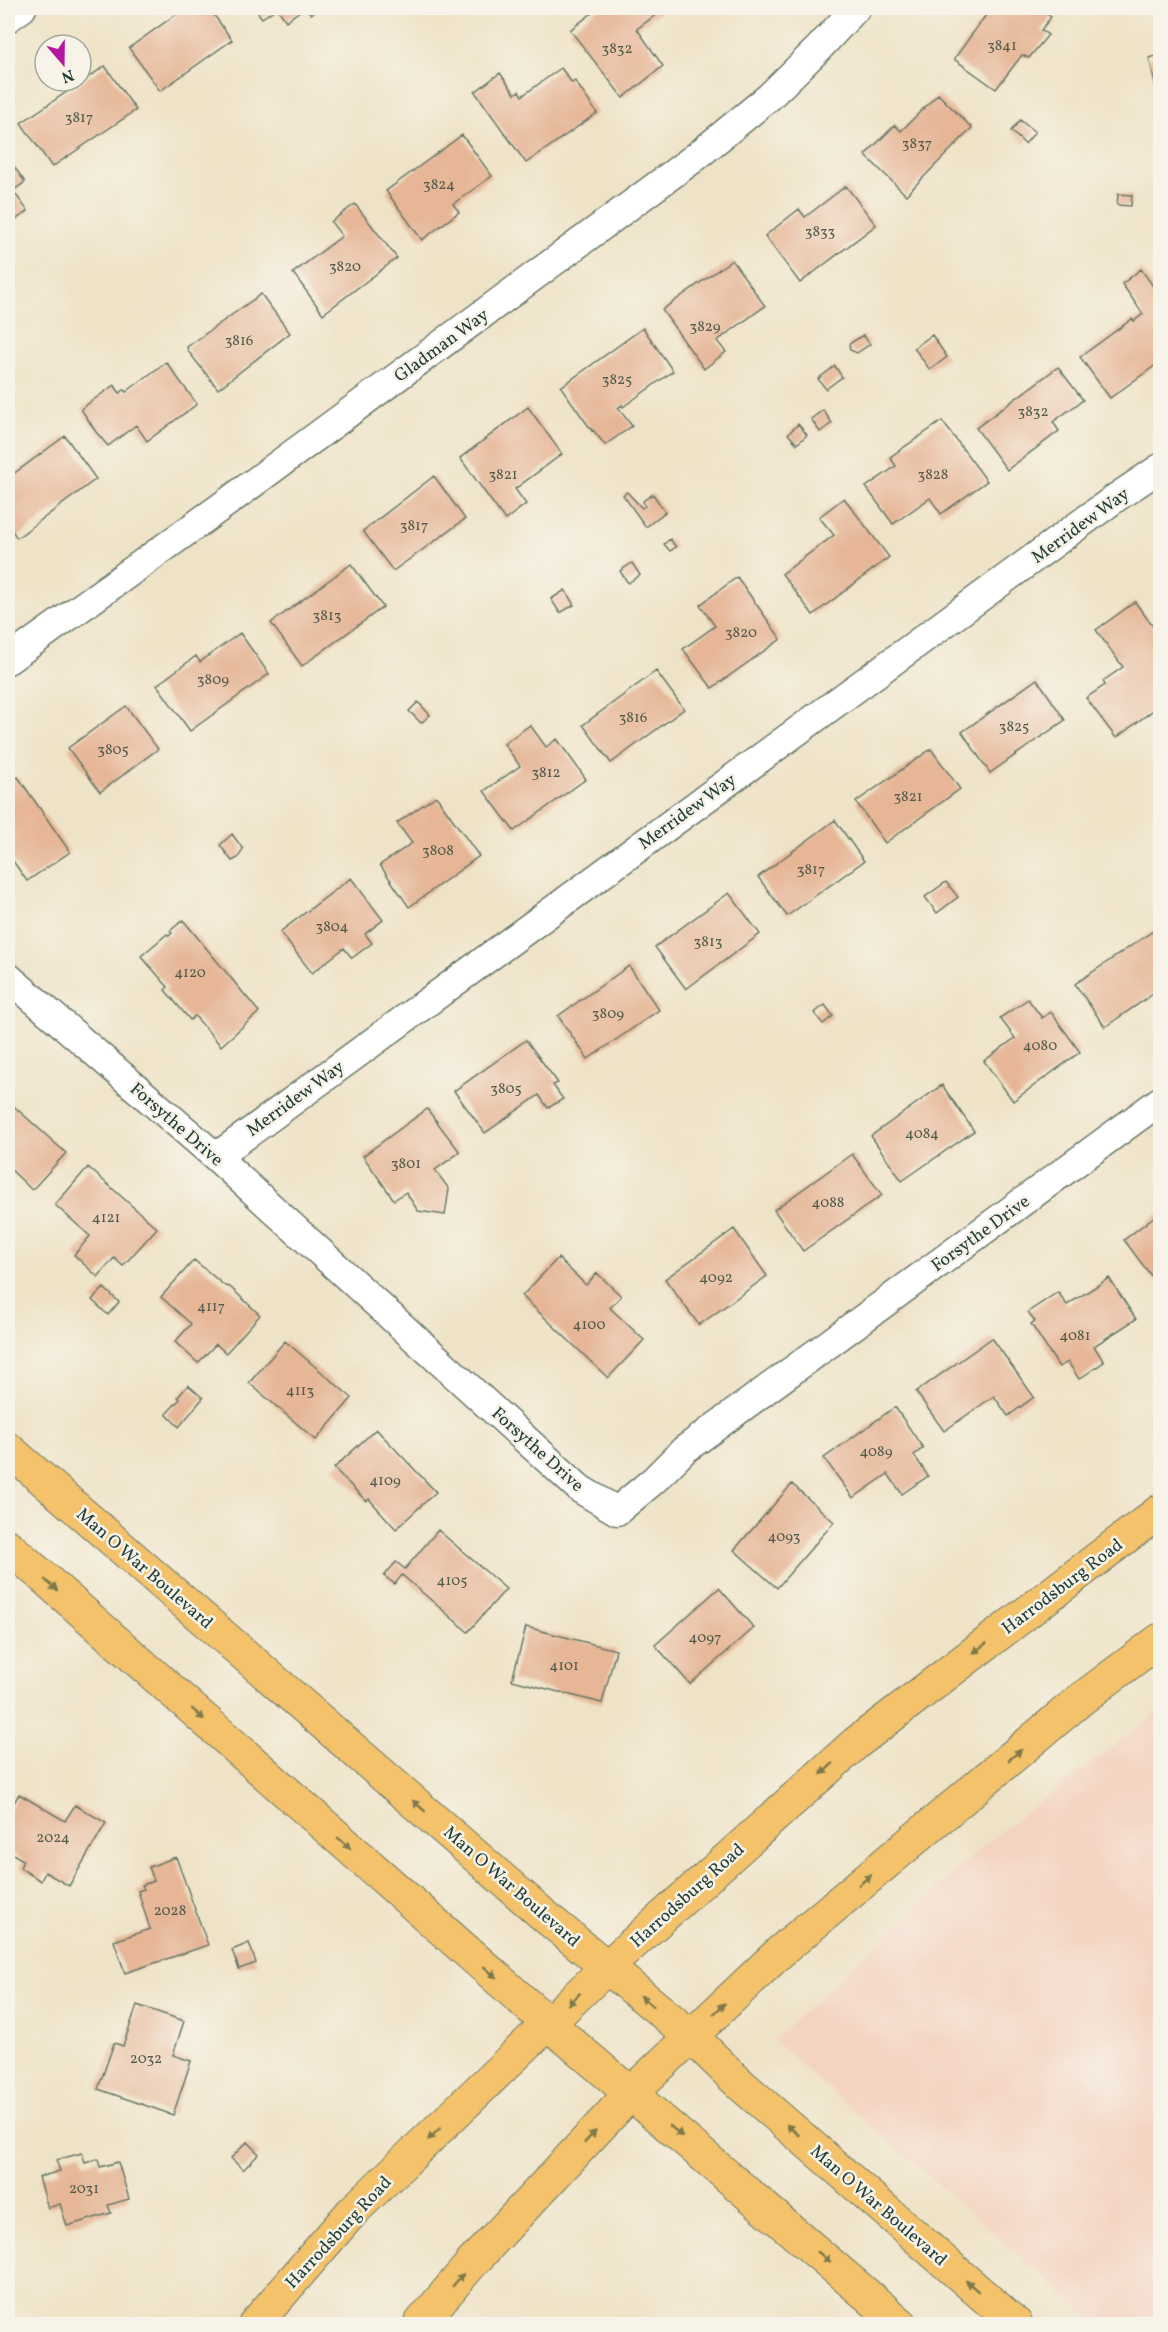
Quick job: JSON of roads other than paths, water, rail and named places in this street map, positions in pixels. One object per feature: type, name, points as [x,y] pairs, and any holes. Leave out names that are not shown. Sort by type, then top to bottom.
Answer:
[{"type":"main road","name":"Man O War Boulevard","points":[[8,1449],[607,1967],[691,2036],[739,2083],[1016,2325]]},
{"type":"main road","name":"Harrodsburg Road","points":[[255,2325],[352,2212],[607,1967],[856,1743],[1161,1510]]},
{"type":"main road","points":[[8,1546],[549,2024],[901,2325]]},
{"type":"main road","points":[[420,2325],[471,2264],[631,2093],[781,1952],[1080,1700],[1161,1640]]},
{"type":"street","points":[[8,18],[22,8]]},
{"type":"street","name":"Gladman Way","points":[[8,660],[229,501],[697,156],[769,97],[856,8]]},
{"type":"street","name":"Merridew Way","points":[[216,1157],[1107,504],[1161,468]]},
{"type":"street","name":"Forsythe Drive","points":[[8,977],[216,1157],[580,1489],[617,1510],[654,1480],[684,1450],[1161,1101]]}]
